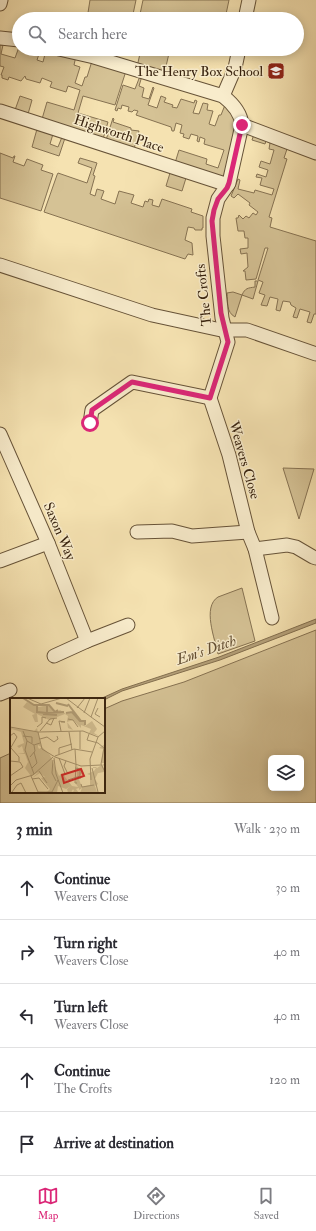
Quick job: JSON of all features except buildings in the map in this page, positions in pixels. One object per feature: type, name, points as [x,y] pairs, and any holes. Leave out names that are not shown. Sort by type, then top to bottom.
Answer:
[{"type":"street","points":[[0,4],[1,0]]},
{"type":"street","points":[[246,12],[249,0]]},
{"type":"street","points":[[0,38],[12,39]]},
{"type":"street","points":[[90,56],[223,96],[235,108],[242,120],[242,125],[316,153]]},
{"type":"street","points":[[223,96],[235,68],[238,56]]},
{"type":"street","name":"Highworth Place","points":[[0,111],[228,185]]},
{"type":"street","name":"The Crofts","points":[[0,265],[152,315],[225,330],[221,313],[212,221],[218,199],[228,185],[242,125]]},
{"type":"street","points":[[90,423],[92,410],[132,382],[210,398],[227,345],[228,340],[225,330],[247,330],[316,354]]},
{"type":"street","name":"Weavers Close","points":[[210,398],[229,455],[248,532],[255,548],[272,618]]},
{"type":"street","name":"Saxon Way","points":[[0,434],[48,543],[88,641]]},
{"type":"street","points":[[137,532],[172,531],[192,536],[248,532]]},
{"type":"street","points":[[0,560],[48,543]]},
{"type":"street","points":[[255,548],[287,545],[296,547],[313,558],[316,558]]},
{"type":"street","points":[[54,656],[128,625]]},
{"type":"shaded area","points":[[90,0],[136,0],[133,12],[88,12]]},
{"type":"shaded area","points":[[143,0],[229,0],[226,12],[140,12]]},
{"type":"shaded area","points":[[0,45],[3,45],[1,54],[15,58],[16,56],[38,56],[37,60],[43,62],[44,56],[76,56],[74,65],[80,67],[75,83],[82,86],[85,77],[87,77],[92,61],[126,71],[115,105],[83,96],[78,113],[108,122],[103,139],[42,119],[47,102],[74,110],[80,90],[68,86],[66,92],[50,87],[52,82],[42,78],[40,83],[26,79],[25,76],[21,81],[9,77],[8,80],[2,78],[1,75],[4,67],[0,66]]},
{"type":"shaded area","points":[[139,56],[168,56],[164,75],[137,67]]},
{"type":"shaded area","points":[[140,76],[142,76],[139,86],[144,88],[142,97],[149,99],[153,87],[154,88],[148,105],[157,108],[161,96],[166,98],[164,102],[177,108],[181,99],[194,103],[195,100],[197,101],[193,113],[199,114],[203,103],[208,104],[207,110],[213,111],[209,124],[215,126],[225,105],[234,112],[237,122],[224,177],[175,163],[179,150],[207,159],[206,164],[218,168],[224,150],[204,144],[205,139],[200,137],[199,142],[197,141],[198,136],[191,134],[189,139],[183,137],[184,134],[180,133],[182,125],[176,123],[174,131],[172,131],[171,127],[136,115],[138,111],[128,111],[129,107],[122,105],[121,109],[118,108],[117,111],[115,110],[123,85],[135,89]]},
{"type":"shaded area","points":[[20,96],[32,100],[28,114],[15,110]]},
{"type":"shaded area","points":[[113,118],[113,122],[131,128],[131,130],[139,131],[134,149],[106,140]]},
{"type":"shaded area","points":[[37,129],[53,134],[50,144],[58,147],[62,137],[65,138],[59,156],[32,147]]},
{"type":"shaded area","points":[[257,135],[287,149],[284,158],[287,159],[269,217],[272,218],[270,227],[316,241],[316,314],[314,314],[311,323],[307,322],[310,312],[300,309],[297,318],[293,317],[296,308],[291,305],[290,302],[283,301],[280,311],[276,310],[278,299],[270,297],[267,306],[261,305],[265,295],[259,293],[263,282],[258,280],[268,248],[265,248],[256,279],[246,280],[245,271],[243,271],[248,267],[247,253],[241,254],[240,249],[248,248],[248,238],[245,238],[244,231],[238,231],[236,218],[238,218],[239,215],[243,219],[246,216],[249,218],[253,213],[256,215],[258,212],[249,205],[250,203],[238,194],[234,198],[231,196],[238,179],[240,180],[238,189],[254,193],[255,190],[272,195],[274,189],[260,185],[262,178],[256,177],[257,174],[266,177],[268,170],[259,167],[261,161],[270,164],[274,150],[269,149],[270,143],[266,141],[265,144],[252,140],[253,137]]},
{"type":"shaded area","points":[[0,153],[13,158],[15,156],[13,162],[24,166],[27,159],[43,165],[41,170],[53,174],[41,211],[0,198]]},
{"type":"shaded area","points":[[80,158],[97,163],[93,175],[95,176],[90,194],[95,196],[97,189],[104,191],[101,199],[115,204],[119,191],[134,195],[131,203],[143,207],[145,201],[148,202],[149,199],[153,200],[152,205],[159,207],[162,199],[192,209],[191,212],[203,216],[202,230],[195,230],[194,228],[188,227],[185,240],[192,243],[193,255],[188,254],[185,259],[44,212],[58,173],[87,183],[92,168],[78,163]]},
{"type":"shaded area","points":[[170,173],[186,178],[182,191],[166,186]]},
{"type":"shaded area","points":[[255,281],[258,281],[253,299],[242,295],[247,289],[255,287]]},
{"type":"shaded area","points":[[233,292],[242,295],[235,317],[229,310],[227,293]]},
{"type":"shaded area","points":[[283,468],[314,469],[299,519]]},
{"type":"shaded area","points":[[242,588],[255,641],[218,654],[212,632],[210,615],[213,602],[218,597]]},
{"type":"shaded area","points":[[316,619],[316,623],[220,660],[122,691],[105,700],[105,698],[102,698],[122,689],[219,657]]},
{"type":"shaded area","points":[[316,630],[316,803],[0,803],[0,758],[10,753],[10,793],[105,793],[105,709],[122,701],[184,682]]},
{"type":"place","name":"The Henry Box School","points":[[276,71]]},
{"type":"route","points":[[90,423],[92,410],[132,382],[210,398],[228,342],[221,313],[213,236],[213,218],[218,199],[229,183],[242,125]]},
{"type":"water label","name":"Em's Ditch","points":[[206,650]]}]
